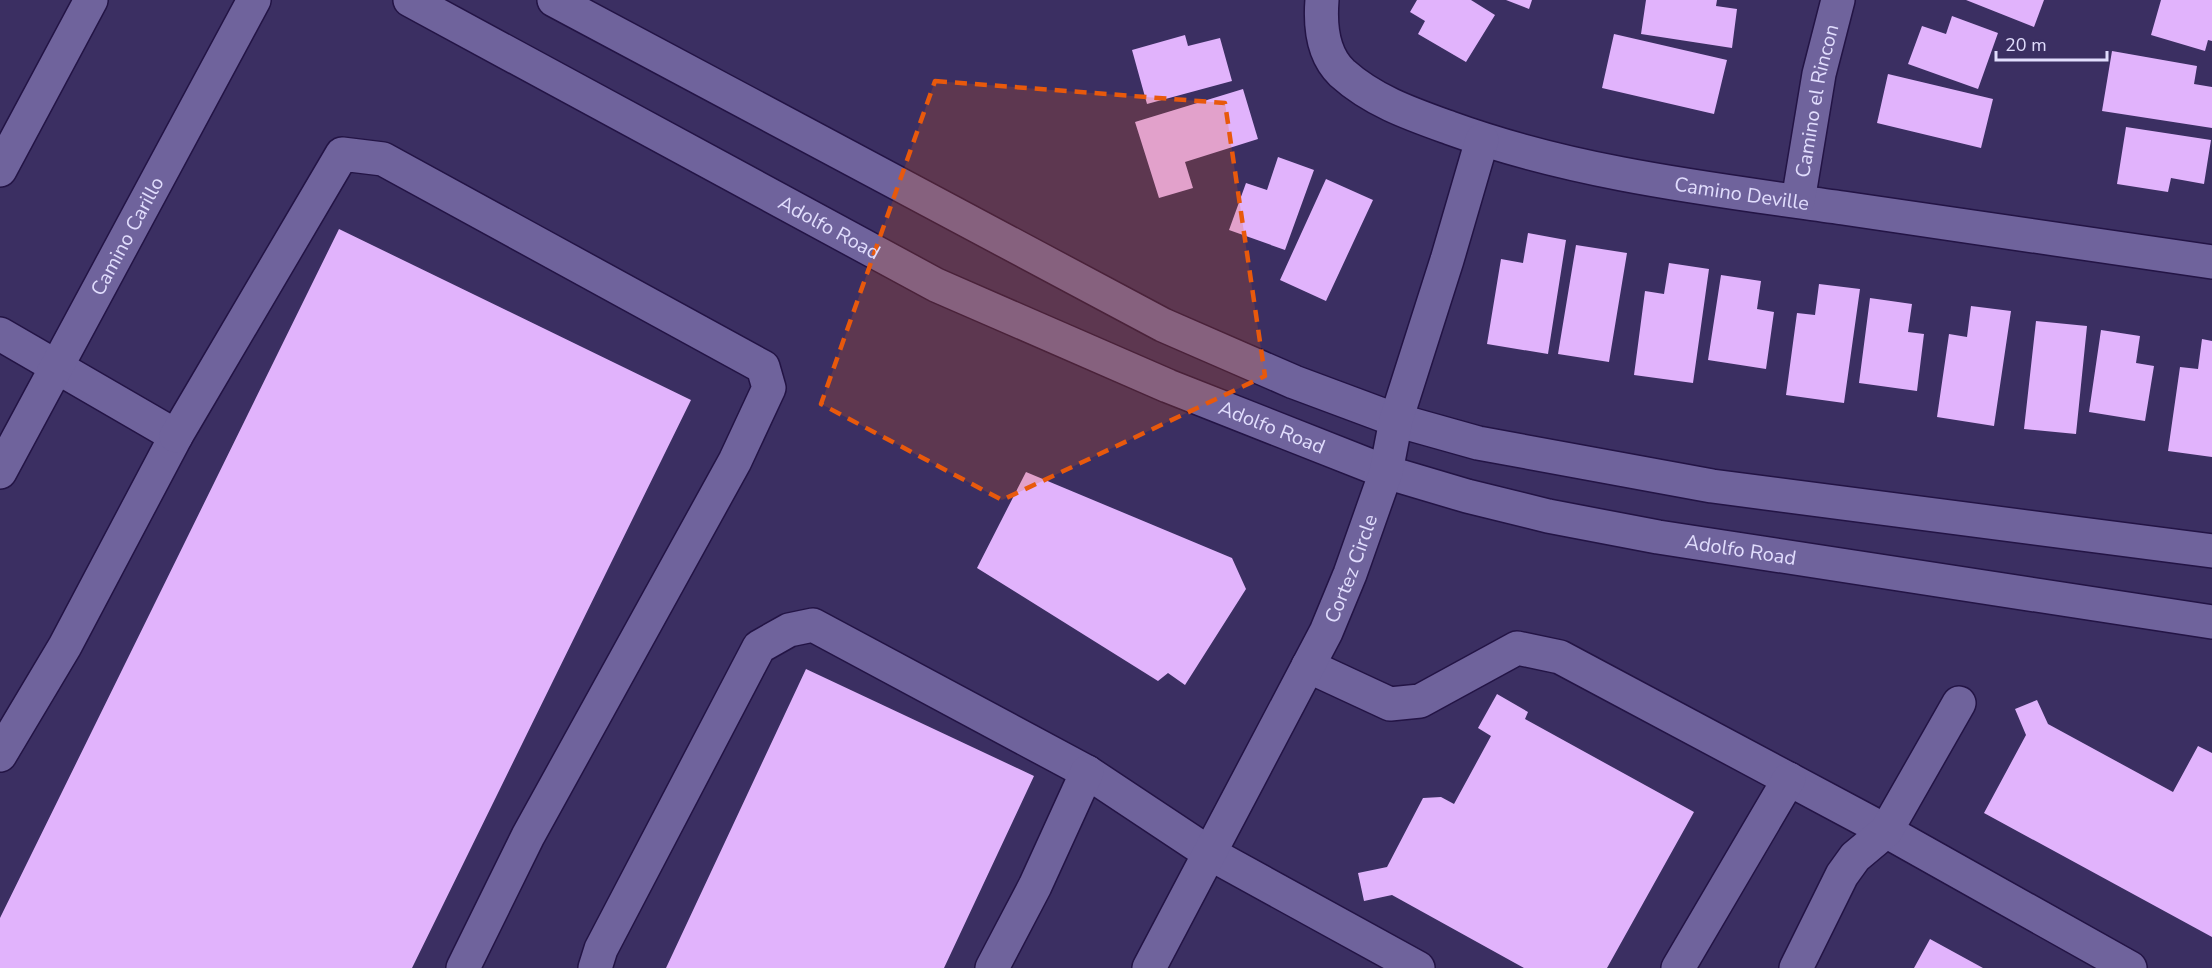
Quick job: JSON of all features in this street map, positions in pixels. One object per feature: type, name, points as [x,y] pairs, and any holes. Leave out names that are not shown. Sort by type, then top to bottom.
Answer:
[{"type":"street","points":[[0,170],[91,0]]},
{"type":"street","name":"Camino Carillo","points":[[0,472],[254,0]]},
{"type":"street","name":"Adolfo Road","points":[[410,0],[936,285],[1168,386],[1386,472],[1538,513],[1658,537],[2212,622]]},
{"type":"street","points":[[554,0],[1163,326],[1294,382],[1396,420],[1478,443],[1712,486],[2212,551]]},
{"type":"street","name":"Camino el Rincon","points":[[1798,201],[1819,74],[1838,0]]},
{"type":"street","name":"Camino Deville","points":[[1321,13],[1326,50],[1340,71],[1371,96],[1410,114],[1482,140],[1581,167],[1687,186],[2212,262]]},
{"type":"street","name":"Cortez Circle","points":[[1149,968],[1308,666],[1350,574],[1386,472],[1396,420],[1482,140]]},
{"type":"street","points":[[0,755],[65,646],[176,436],[342,154],[382,159],[763,367],[769,388],[735,461],[528,836],[463,968]]},
{"type":"street","points":[[0,334],[176,436]]},
{"type":"street","points":[[595,968],[601,949],[759,647],[789,630],[813,626],[1087,772],[1209,853],[1418,968]]},
{"type":"street","points":[[1308,666],[1390,704],[1420,701],[1517,648],[1560,657],[1886,831],[2130,968]]},
{"type":"street","points":[[1796,968],[1842,875],[1855,857],[1886,831],[1959,703]]},
{"type":"street","points":[[992,968],[1035,886],[1087,772]]},
{"type":"street","points":[[1678,968],[1789,779]]},
{"type":"highlighted area","points":[[935,81],[1225,103],[1265,376],[1002,500],[821,404]]},
{"type":"building","points":[[1417,0],[1471,0],[1495,15],[1466,62],[1418,34],[1425,21],[1410,12]]},
{"type":"building","points":[[1506,0],[1532,0],[1529,9]]},
{"type":"building","points":[[1646,0],[1717,0],[1716,6],[1737,9],[1732,48],[1641,34]]},
{"type":"building","points":[[1966,0],[2044,0],[2034,27]]},
{"type":"building","points":[[2161,0],[2212,0],[2212,41],[2208,40],[2205,51],[2151,35]]},
{"type":"building","points":[[1952,16],[1998,33],[1978,89],[1908,64],[1922,26],[1946,34]]},
{"type":"building","points":[[1614,34],[1727,60],[1714,114],[1602,88]]},
{"type":"building","points":[[1185,35],[1188,46],[1220,38],[1232,81],[1147,104],[1132,50]]},
{"type":"building","points":[[2112,51],[2197,66],[2194,84],[2212,87],[2212,128],[2102,111]]},
{"type":"building","points":[[1888,74],[1993,99],[1981,148],[1877,123]]},
{"type":"building","points":[[1243,89],[1258,139],[1185,162],[1193,188],[1159,198],[1135,122]]},
{"type":"building","points":[[2126,127],[2211,140],[2204,184],[2171,178],[2168,192],[2117,184]]},
{"type":"building","points":[[1278,157],[1314,170],[1285,250],[1229,230],[1246,183],[1267,190]]},
{"type":"building","points":[[1326,179],[1373,200],[1326,301],[1280,280]]},
{"type":"building","points":[[339,229],[691,400],[412,968],[0,968],[0,918]]},
{"type":"building","points":[[1528,233],[1566,240],[1548,354],[1487,344],[1501,259],[1523,263]]},
{"type":"building","points":[[1576,245],[1627,253],[1609,362],[1558,354]]},
{"type":"building","points":[[1669,263],[1709,269],[1693,383],[1634,375],[1645,291],[1664,294]]},
{"type":"building","points":[[1721,275],[1761,281],[1757,309],[1774,312],[1766,369],[1708,360]]},
{"type":"building","points":[[1819,284],[1860,289],[1844,403],[1786,395],[1797,313],[1815,315]]},
{"type":"building","points":[[1870,298],[1912,304],[1908,332],[1924,334],[1917,391],[1859,383]]},
{"type":"building","points":[[1971,306],[2011,311],[1994,426],[1937,417],[1949,334],[1967,337]]},
{"type":"building","points":[[2036,321],[2087,326],[2076,434],[2024,429]]},
{"type":"building","points":[[2101,330],[2140,336],[2136,363],[2154,366],[2145,421],[2089,412]]},
{"type":"building","points":[[2202,339],[2212,341],[2212,457],[2168,451],[2180,367],[2198,369]]},
{"type":"building","points":[[1026,472],[1232,558],[1246,589],[1185,685],[1168,673],[1158,681],[977,568]]},
{"type":"building","points":[[806,669],[1034,776],[944,968],[666,968]]},
{"type":"building","points":[[1497,694],[1528,712],[1525,719],[1694,812],[1607,968],[1524,968],[1392,895],[1364,901],[1358,873],[1387,867],[1423,798],[1441,797],[1454,804],[1491,736],[1478,728]]},
{"type":"building","points":[[2037,700],[2048,724],[2173,792],[2198,746],[2212,753],[2212,937],[1984,813],[2026,735],[2015,709]]},
{"type":"building","points":[[1930,939],[1983,968],[1914,968]]}]
